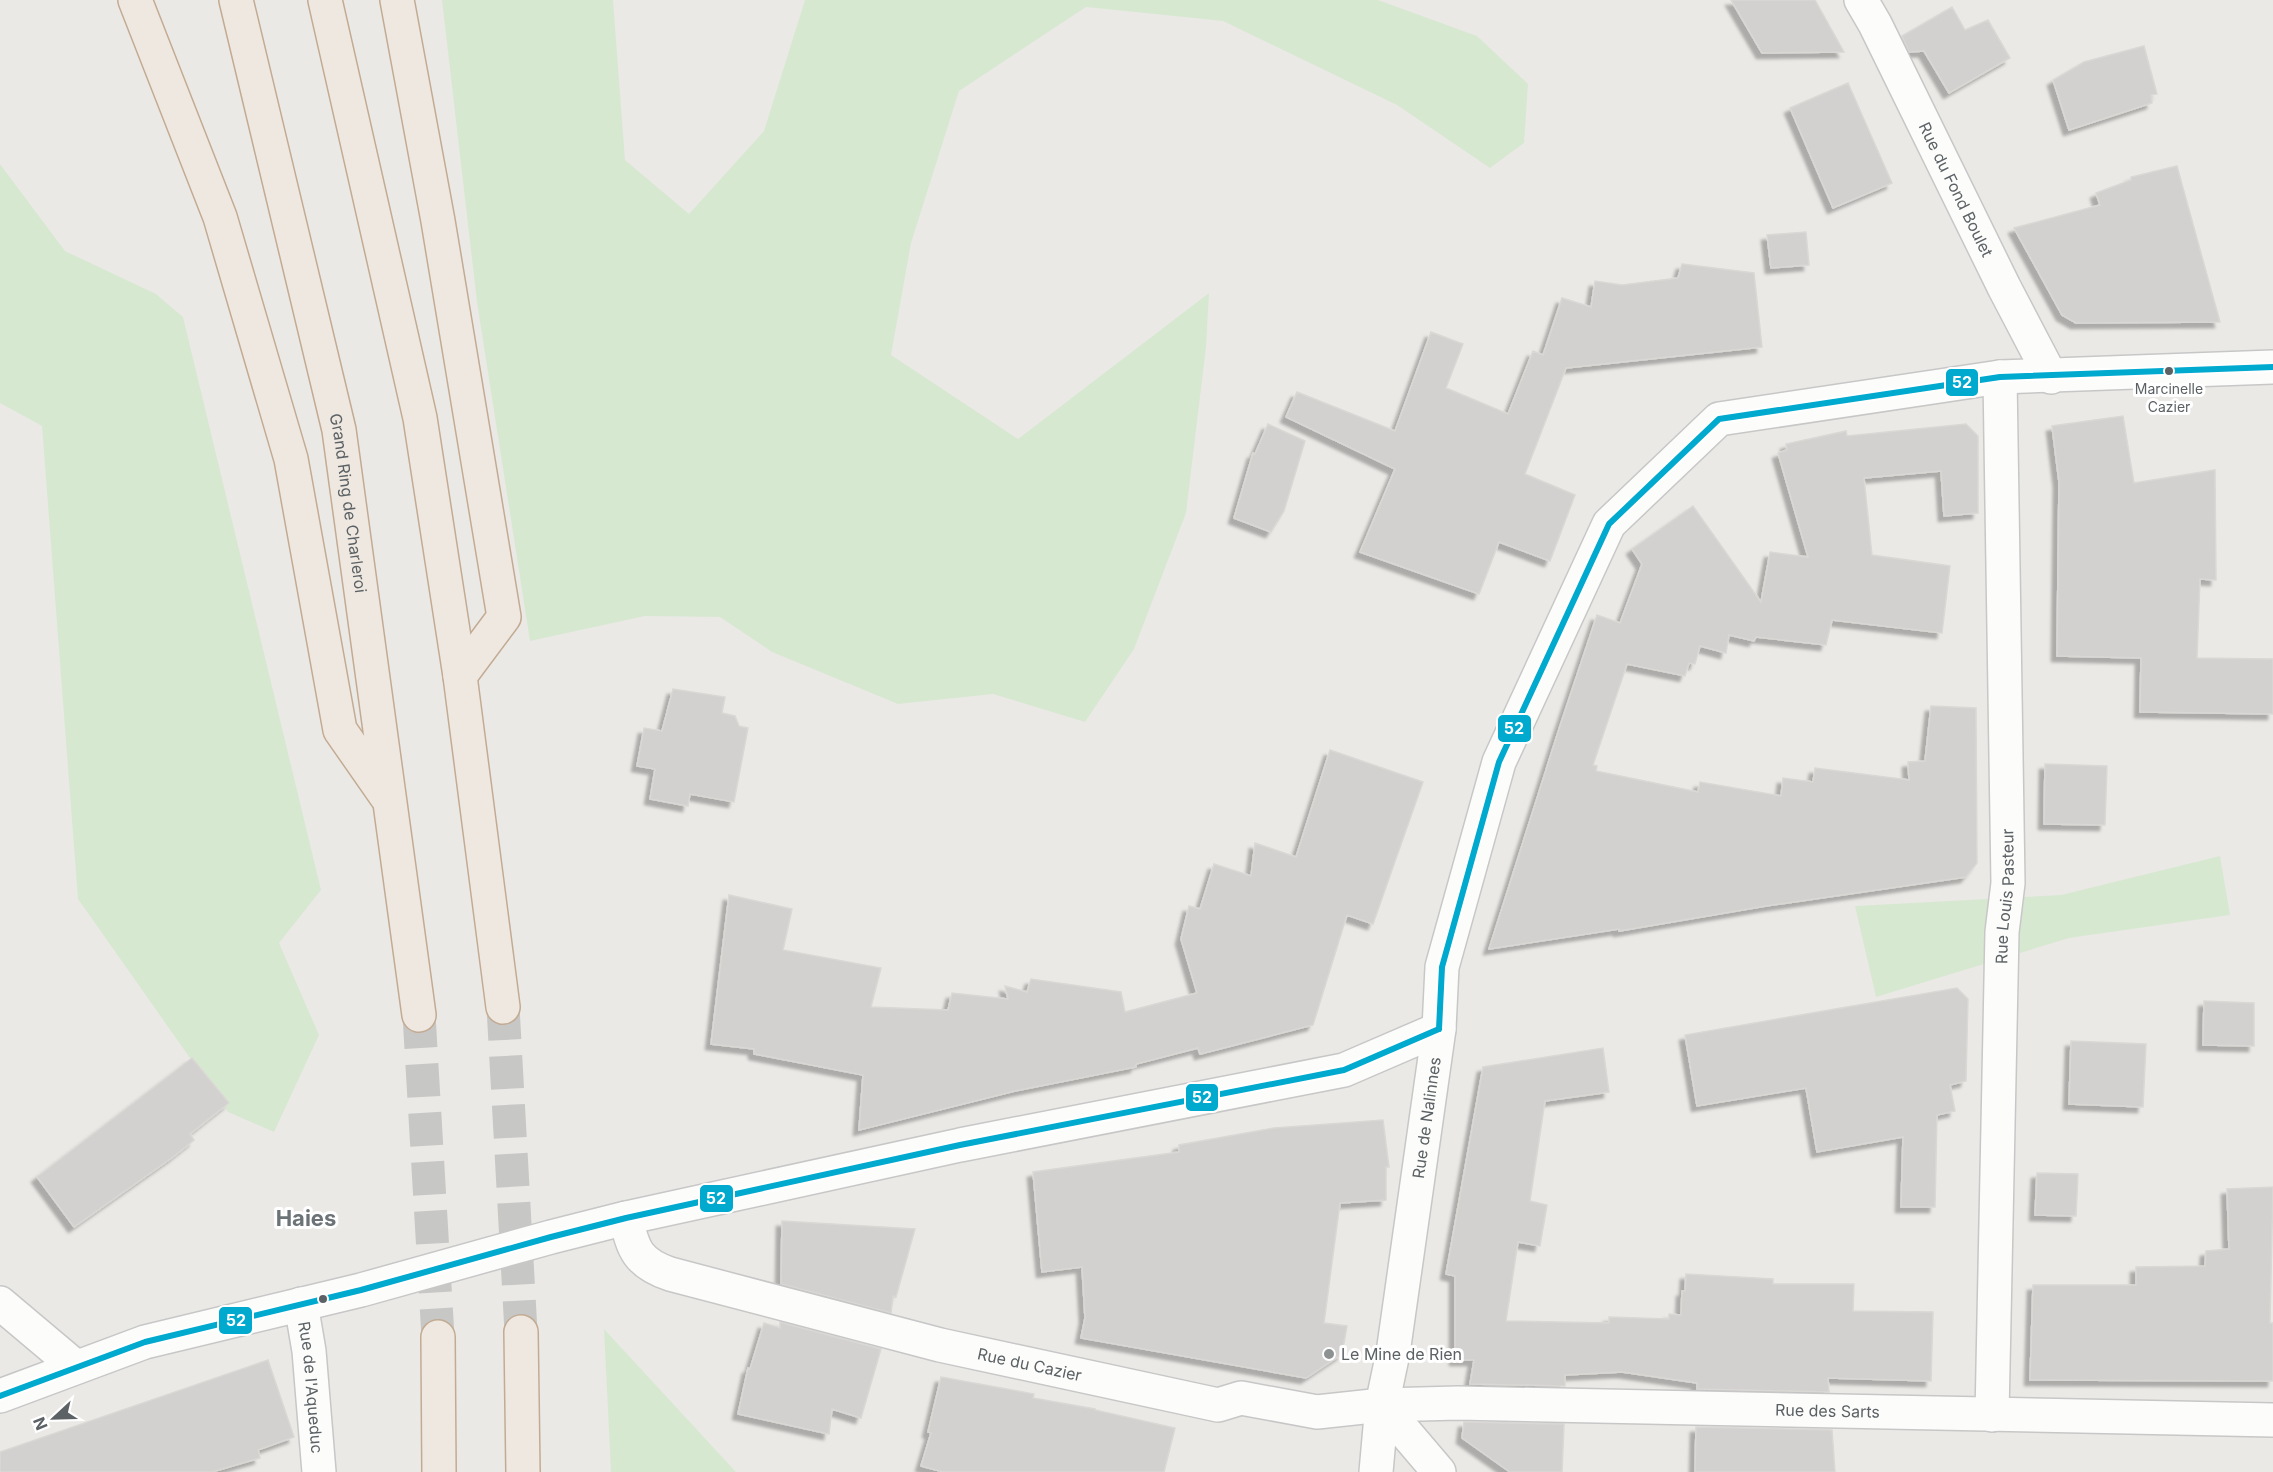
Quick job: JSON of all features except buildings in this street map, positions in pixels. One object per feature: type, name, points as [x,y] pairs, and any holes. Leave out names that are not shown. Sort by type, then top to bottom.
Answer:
[{"type":"highway","points":[[135,0],[220,217],[291,459],[340,730],[391,803]]},
{"type":"highway","name":"Grand Ring de Charleroi","points":[[236,0],[339,430],[419,1015]]},
{"type":"highway","points":[[325,0],[420,418],[460,676],[502,1007]]},
{"type":"highway","points":[[397,0],[438,221],[504,617],[460,676]]},
{"type":"highway","points":[[521,1332],[523,1472]]},
{"type":"highway","points":[[438,1337],[439,1472]]},
{"type":"street","name":"Rue du Fond Boulet","points":[[1861,0],[2051,377]]},
{"type":"street","name":"Rue de Nalinnes","points":[[1376,1472],[1382,1405],[1393,1353],[1439,1029],[1442,967],[1500,762],[1609,524],[1719,419],[2000,377],[2051,377],[2273,367]]},
{"type":"street","name":"Rue Louis Pasteur","points":[[1992,1415],[2002,932],[2008,883],[2000,377]]},
{"type":"street","points":[[0,1396],[145,1342],[361,1290],[626,1218],[960,1145],[1344,1070],[1439,1029]]},
{"type":"street","name":"Rue du Cazier","points":[[626,1218],[636,1252],[649,1264],[666,1273],[940,1345],[1218,1405],[1241,1398],[1317,1412],[1382,1405]]},
{"type":"street","points":[[0,1303],[76,1367]]},
{"type":"street","name":"Rue de l'Aqueduc","points":[[301,1304],[309,1351],[319,1472]]},
{"type":"street","name":"Rue des Sarts","points":[[1382,1405],[1458,1403],[2273,1420]]},
{"type":"street","points":[[1382,1405],[1439,1472]]},
{"type":"green space","points":[[442,0],[613,0],[625,160],[689,214],[764,131],[805,0],[1378,0],[1477,36],[1528,84],[1524,143],[1490,168],[1397,105],[1223,21],[1086,7],[959,91],[911,243],[891,355],[1018,439],[1209,293],[1206,347],[1186,513],[1134,649],[1085,722],[993,694],[898,704],[772,652],[720,617],[645,616],[530,641],[477,302]]},
{"type":"green space","points":[[0,164],[65,251],[156,294],[183,317],[321,890],[279,943],[319,1035],[274,1132],[228,1112],[78,899],[42,426],[0,403]]},
{"type":"green space","points":[[2220,856],[2230,915],[2069,938],[1876,997],[1855,906],[2061,895]]},
{"type":"green space","points":[[604,1329],[736,1472],[611,1472]]},
{"type":"tunnel","points":[[503,1007],[521,1332]]},
{"type":"tunnel","points":[[419,1015],[438,1337]]},
{"type":"transit line","name":"52","points":[[1439,1029],[1442,967],[1499,762],[1609,524],[1719,419],[2000,377],[2273,367]]},
{"type":"transit line","name":"52","points":[[0,1396],[145,1342],[361,1290],[551,1237],[626,1218],[960,1145],[1344,1070],[1439,1029]]},
{"type":"place","name":"Marcinelle Cazier","points":[[2169,371]]},
{"type":"place","name":"Le Mine de Rien","points":[[1329,1354]]},
{"type":"district","name":"Haies","points":[[306,1218]]}]
